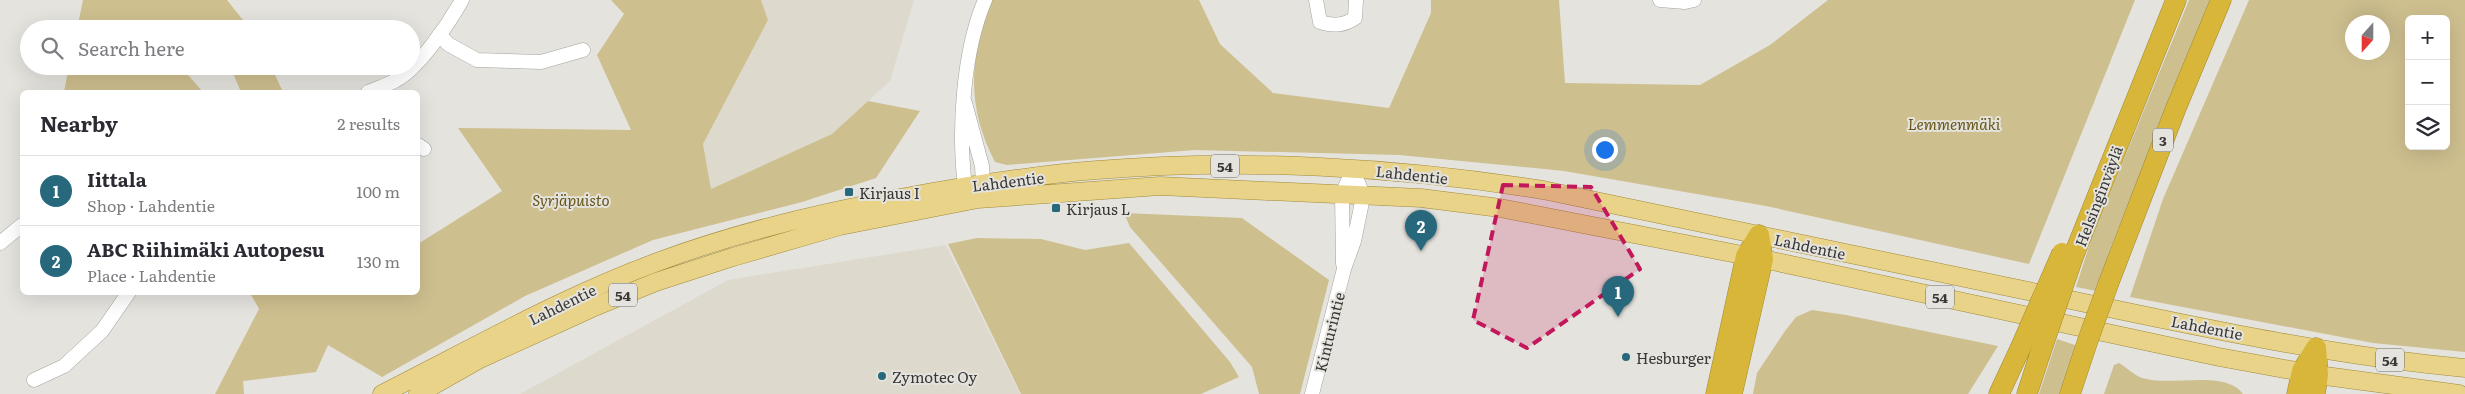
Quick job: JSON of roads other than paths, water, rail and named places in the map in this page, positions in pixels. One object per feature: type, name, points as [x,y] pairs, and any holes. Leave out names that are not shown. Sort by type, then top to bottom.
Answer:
[{"type":"highway","name":"Helsinginväylä","points":[[2027,394],[2068,255],[2090,212],[2176,0]]},
{"type":"highway","name":"3","points":[[2071,393],[2109,282],[2176,108],[2221,0]]},
{"type":"highway","points":[[1716,394],[1759,235]]},
{"type":"highway","points":[[1999,394],[2068,255]]},
{"type":"highway","points":[[1732,394],[1754,257]]},
{"type":"highway","points":[[2297,394],[2311,380],[2316,348]]},
{"type":"main road","name":"Lahdentie","points":[[418,394],[488,355],[592,308],[656,282],[732,257],[840,226],[981,192],[1106,169],[1255,165],[1353,170],[1495,182],[2143,315],[2316,348],[2412,363],[2465,368]]},
{"type":"main road","name":"Lahdentie","points":[[382,394],[591,288],[660,261],[788,222],[965,186],[981,192],[1160,186],[1422,198],[1500,208],[1754,257],[2219,357],[2311,380],[2459,394]]},
{"type":"street","points":[[420,56],[440,35],[462,0]]},
{"type":"street","points":[[965,186],[961,138],[971,43],[985,0]]},
{"type":"street","points":[[1316,0],[1320,22],[1330,25],[1344,24],[1355,18],[1356,0]]},
{"type":"street","points":[[1660,0],[1685,2],[1694,0]]},
{"type":"street","points":[[440,35],[448,44],[477,60],[541,62],[583,50]]},
{"type":"street","points":[[376,90],[397,80],[402,75]]},
{"type":"street","points":[[965,103],[982,166],[981,192]]},
{"type":"street","points":[[1353,170],[1363,195]]},
{"type":"street","name":"Kinturintie","points":[[1344,269],[1342,194],[1353,170]]},
{"type":"street","name":"Kinturintie","points":[[1312,394],[1344,269],[1354,241],[1363,195]]},
{"type":"street","points":[[0,243],[20,227]]},
{"type":"street","points":[[34,380],[64,366],[102,331],[127,295]]},
{"type":"place","name":"Kirjaus I","points":[[849,192]]},
{"type":"place","name":"Kirjaus L","points":[[1056,208]]},
{"type":"place","name":"ABC Riihimäki Autopesu","points":[[1421,251]]},
{"type":"place","name":"Iittala","points":[[1618,317]]},
{"type":"place","name":"Hesburger","points":[[1626,357]]},
{"type":"place","name":"Zymotec Oy","points":[[882,376]]},
{"type":"park label","name":"Lemmenmäki","points":[[1954,123]]},
{"type":"park label","name":"Syrjäpuisto","points":[[571,199]]}]
